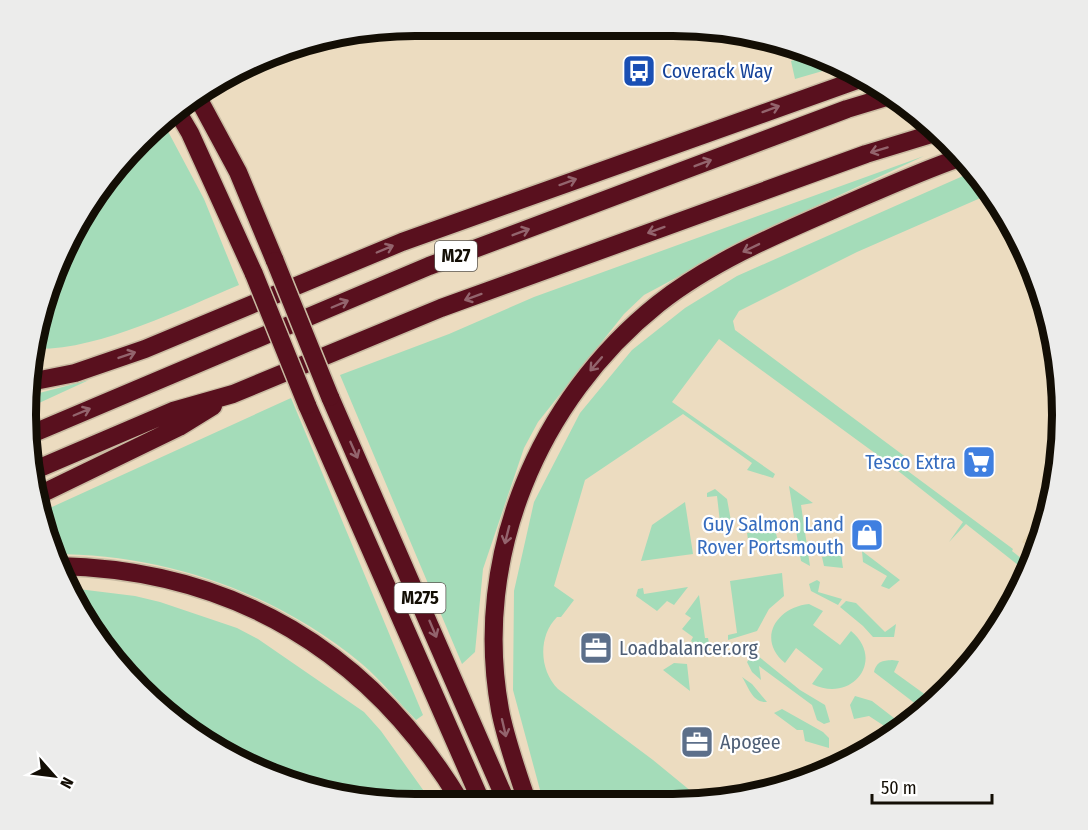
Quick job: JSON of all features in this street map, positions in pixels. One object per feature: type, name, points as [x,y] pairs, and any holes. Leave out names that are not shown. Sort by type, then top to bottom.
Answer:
[{"type":"highway","points":[[38,380],[75,373],[145,349],[402,242],[853,81]]},
{"type":"highway","name":"M27","points":[[37,432],[429,266],[847,109],[882,99]]},
{"type":"highway","name":"M275","points":[[200,103],[237,172],[330,397],[503,794]]},
{"type":"highway","points":[[181,117],[254,274],[307,405],[478,794]]},
{"type":"highway","name":"M27","points":[[40,468],[173,411],[232,394],[441,308],[866,154],[928,135]]},
{"type":"highway","points":[[525,794],[500,710],[495,655],[497,594],[509,529],[524,483],[549,430],[574,391],[627,331],[694,279],[804,223],[954,160]]},
{"type":"highway","points":[[44,493],[179,427],[232,394]]},
{"type":"highway","points":[[68,567],[128,571],[189,585],[241,604],[301,634],[350,669],[395,711],[437,763],[456,794]]},
{"type":"shaded area","points":[[1036,524],[1028,546],[1022,542]]},
{"type":"green space","points":[[801,58],[828,69],[795,79],[791,61]]},
{"type":"green space","points":[[167,129],[204,199],[239,285],[138,327],[59,348],[42,349],[56,293],[75,247],[114,184]]},
{"type":"green space","points":[[924,156],[773,226],[644,295],[624,314],[538,422],[524,448],[483,569],[475,652],[462,664],[340,375],[449,334],[534,297]]},
{"type":"green space","points":[[966,175],[983,197],[857,252],[739,311],[733,321],[735,330],[907,458],[901,466],[1013,549],[1012,551],[1023,560],[1020,567],[966,524],[949,542],[963,522],[883,459],[719,339],[672,402],[775,474],[773,478],[747,470],[752,463],[683,414],[585,480],[554,586],[574,600],[561,617],[557,617],[551,625],[546,634],[543,653],[547,672],[558,689],[693,793],[541,794],[513,690],[514,591],[534,502],[580,413],[632,350],[685,308],[737,276]]},
{"type":"green space","points":[[89,380],[36,404],[37,394]]},
{"type":"green space","points":[[291,398],[423,715],[416,720],[362,664],[293,616],[256,598],[217,582],[177,570],[136,561],[63,554],[48,509]]},
{"type":"green space","points":[[789,486],[813,503],[801,505],[810,566],[801,561]]},
{"type":"green space","points":[[715,489],[727,499],[731,521],[720,522],[717,496],[707,497],[707,493]]},
{"type":"green space","points":[[685,502],[693,554],[641,561],[652,525]]},
{"type":"green space","points":[[775,530],[778,541],[749,546],[747,533]]},
{"type":"green space","points":[[862,551],[900,580],[889,589],[881,586],[887,576],[863,562]]},
{"type":"green space","points":[[841,554],[843,568],[824,566],[822,557]]},
{"type":"green space","points":[[782,573],[784,596],[769,609],[757,631],[728,640],[728,635],[737,633],[730,581]]},
{"type":"green space","points":[[817,580],[820,582],[818,592],[842,599],[838,605],[811,591],[809,584]]},
{"type":"green space","points":[[688,587],[674,605],[667,601],[657,611],[636,596],[638,589],[643,588],[644,594]]},
{"type":"green space","points":[[78,589],[135,596],[160,602],[237,628],[258,639],[364,712],[381,731],[426,794],[390,793],[341,787],[293,774],[247,755],[184,716],[147,683],[114,646]]},
{"type":"green space","points":[[699,595],[705,638],[708,638],[709,643],[696,645],[691,641],[693,637],[682,629],[691,618],[685,614]]},
{"type":"green space","points":[[846,601],[856,603],[885,632],[896,624],[894,637],[873,637],[840,607]]},
{"type":"green space","points":[[809,604],[823,611],[813,625],[840,645],[851,631],[861,642],[865,654],[865,666],[860,676],[851,684],[827,689],[812,684],[823,669],[796,648],[785,663],[776,654],[771,635],[774,626],[788,611]]},
{"type":"green space","points":[[758,656],[800,690],[825,705],[830,722],[824,724],[817,720],[812,705],[759,666],[761,680],[752,672],[747,662],[751,657]]},
{"type":"green space","points":[[899,661],[894,672],[927,696],[917,705],[874,672],[880,662]]},
{"type":"green space","points":[[674,663],[687,664],[690,691],[663,670]]},
{"type":"green space","points":[[742,677],[752,684],[767,702],[758,700],[751,694]]},
{"type":"green space","points":[[855,696],[872,701],[897,721],[887,728],[869,716],[854,719],[850,705]]},
{"type":"green space","points":[[782,709],[823,732],[829,738],[829,748],[805,741],[803,730],[797,730],[774,713]]},
{"type":"place","name":"Coverack Way","points":[[639,71]]},
{"type":"place","name":"Tesco Extra","points":[[979,462]]},
{"type":"place","name":"Guy Salmon Land Rover Portsmouth","points":[[867,535]]},
{"type":"place","name":"Loadbalancer.org","points":[[596,648]]},
{"type":"place","name":"Apogee","points":[[697,742]]}]
